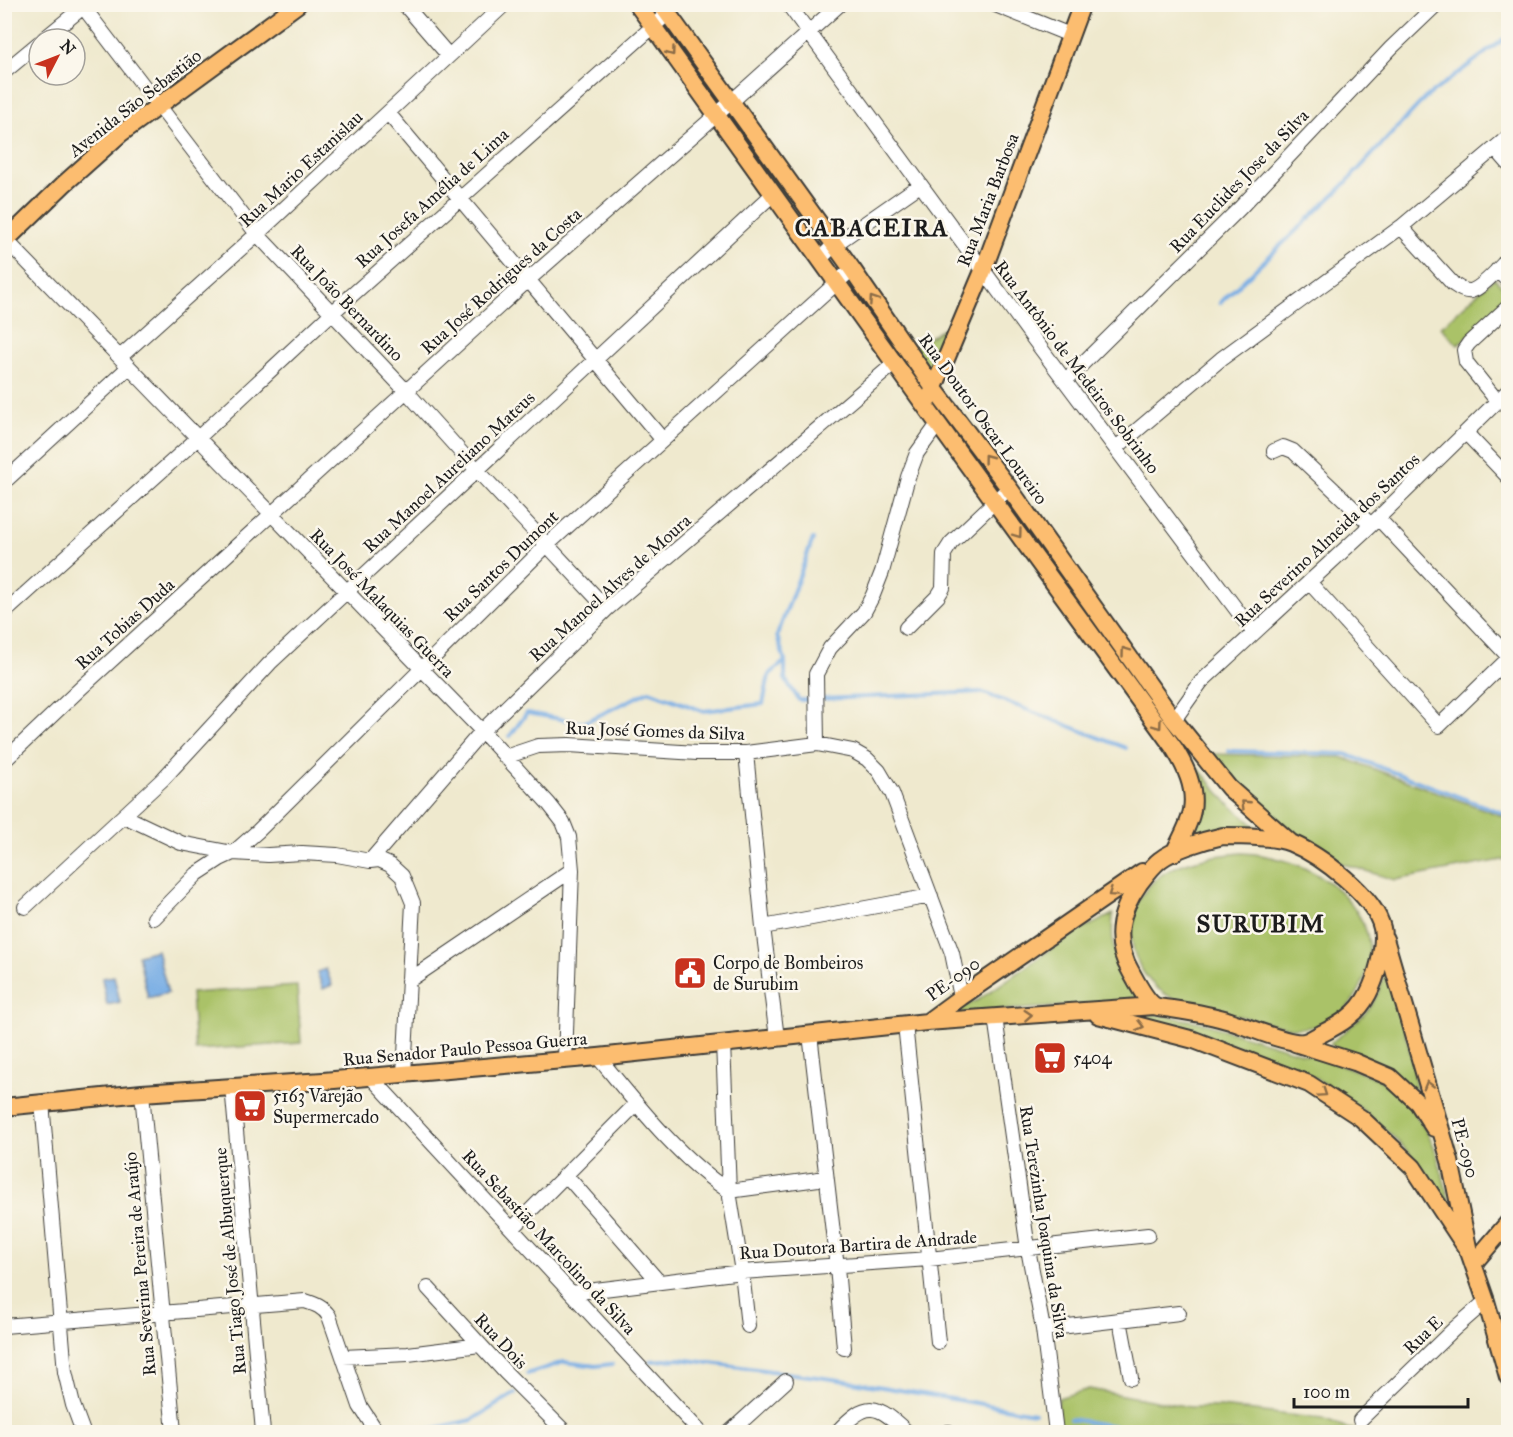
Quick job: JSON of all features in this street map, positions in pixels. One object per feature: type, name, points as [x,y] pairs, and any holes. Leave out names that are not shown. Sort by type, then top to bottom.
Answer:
[{"type":"main road","name":"Avenida São Sebastião","points":[[5,241],[120,134],[298,4]]},
{"type":"main road","points":[[637,4],[1174,748],[1187,770],[1192,791],[1192,810],[1167,856]]},
{"type":"main road","name":"Rua Maria Barbosa","points":[[926,406],[935,390],[983,271],[1082,4]]},
{"type":"main road","name":"Rua Doutor Oscar Loureiro","points":[[664,9],[852,269],[935,390],[1009,489],[1174,720],[1229,788],[1290,842]]},
{"type":"main road","name":"PE-090","points":[[927,1022],[1167,856],[1203,841],[1223,836],[1248,836],[1290,842],[1323,862],[1356,888],[1372,907],[1382,929],[1450,1161],[1471,1258],[1509,1377]]},
{"type":"main road","name":"PE-090","points":[[1155,1006],[1139,986],[1126,964],[1119,939],[1122,914],[1127,901],[1143,878],[1167,856]]},
{"type":"main road","name":"PE-090","points":[[1268,1035],[1303,1042],[1341,1024],[1362,1006],[1375,981],[1381,956],[1382,929]]},
{"type":"main road","name":"PE-090","points":[[927,1022],[1155,1006],[1227,1020],[1355,1062],[1390,1077],[1418,1103],[1432,1124],[1450,1161]]},
{"type":"main road","name":"PE-090","points":[[1084,1011],[1194,1040],[1309,1083],[1361,1118],[1413,1167],[1471,1258]]},
{"type":"main road","name":"Rua Senador Paulo Pessoa Guerra","points":[[4,1107],[142,1093],[371,1077],[598,1057],[927,1022]]},
{"type":"main road","points":[[1471,1258],[1509,1223]]},
{"type":"street","points":[[404,4],[449,56]]},
{"type":"street","name":"Rua Mario Estanislau","points":[[4,482],[257,234],[505,4]]},
{"type":"street","name":"Rua Antônio de Medeiros Sobrinho","points":[[788,4],[983,271],[1254,633]]},
{"type":"street","name":"Rua José Rodrigues da Costa","points":[[272,515],[528,280],[732,102],[840,4]]},
{"type":"street","points":[[993,4],[1070,35]]},
{"type":"street","name":"Rua Euclides Jose da Silva","points":[[1065,381],[1240,208],[1391,48],[1437,4]]},
{"type":"street","name":"Rua João Bernardino","points":[[82,6],[257,234],[406,391],[607,609]]},
{"type":"street","points":[[58,27],[82,6]]},
{"type":"street","name":"Rua Josefa Amélia de Lima","points":[[4,613],[332,313],[652,26],[664,9]]},
{"type":"street","points":[[4,72],[27,53]]},
{"type":"street","points":[[388,113],[662,439]]},
{"type":"street","points":[[1116,448],[1221,359],[1401,227],[1509,137]]},
{"type":"street","points":[[1495,148],[1509,163]]},
{"type":"street","points":[[820,259],[834,245],[920,185]]},
{"type":"street","name":"Rua Manoel Aureliano Mateus","points":[[25,907],[163,779],[270,663],[773,194]]},
{"type":"street","points":[[1401,227],[1462,291],[1470,291],[1478,287],[1509,259]]},
{"type":"street","name":"Rua José Malaquias Guerra","points":[[5,241],[482,731],[563,822],[569,837],[572,870],[565,1059]]},
{"type":"street","name":"Rua Santos Dumont","points":[[154,918],[197,874],[233,853],[286,804],[548,544],[852,269]]},
{"type":"street","points":[[1497,270],[1509,282]]},
{"type":"street","points":[[1498,402],[1466,362],[1464,350],[1509,307]]},
{"type":"street","name":"Rua Manoel Alves de Moura","points":[[370,861],[482,731],[607,609],[895,363]]},
{"type":"street","name":"Rua Severino Almeida dos Santos","points":[[1174,720],[1201,682],[1374,522],[1509,391]]},
{"type":"street","points":[[817,744],[816,674],[830,648],[864,612],[873,596],[917,453],[938,424]]},
{"type":"street","points":[[1466,433],[1509,477]]},
{"type":"street","points":[[1274,451],[1283,447],[1293,451],[1374,522],[1509,658],[1439,726],[1309,582]]},
{"type":"street","points":[[906,628],[943,588],[944,554],[951,543],[1009,489]]},
{"type":"street","name":"Rua Tobias Duda","points":[[4,761],[272,515]]},
{"type":"street","name":"Rua José Gomes da Silva","points":[[505,756],[538,746],[569,745],[697,753],[746,753],[817,744],[853,751],[867,759],[879,771],[892,793],[952,953],[961,997]]},
{"type":"street","points":[[746,753],[763,927],[777,1038]]},
{"type":"street","points":[[124,816],[181,843],[233,853],[268,855],[302,853],[338,855],[370,861],[379,860],[390,865],[402,876],[413,903],[404,1074]]},
{"type":"street","points":[[408,981],[572,870]]},
{"type":"street","points":[[763,927],[931,896]]},
{"type":"street","name":"Rua Terezinha Joaquina da Silva","points":[[995,1017],[1028,1249],[1043,1329],[1056,1432]]},
{"type":"street","points":[[905,1024],[938,1342]]},
{"type":"street","points":[[810,1034],[844,1348]]},
{"type":"street","points":[[723,1043],[729,1191],[748,1326]]},
{"type":"street","points":[[598,1057],[636,1104],[707,1177],[729,1191],[826,1178]]},
{"type":"street","name":"Rua Sebastião Marcolino da Silva","points":[[371,1077],[700,1432]]},
{"type":"street","name":"Rua Tiago José de Albuquerque","points":[[232,1086],[263,1432]]},
{"type":"street","name":"Rua Severina Pereira de Araújo","points":[[142,1093],[174,1432]]},
{"type":"street","points":[[42,1102],[65,1372],[73,1405],[83,1432]]},
{"type":"street","points":[[512,1229],[636,1104]]},
{"type":"street","points":[[566,1175],[659,1282]]},
{"type":"street","name":"Rua Doutora Bartira de Andrade","points":[[571,1293],[742,1272],[930,1259],[1148,1235]]},
{"type":"street","name":"Rua Dois","points":[[428,1288],[565,1432]]},
{"type":"street","points":[[4,1326],[304,1301],[314,1303],[324,1309],[329,1316],[360,1406],[377,1432]]},
{"type":"street","name":"Rua E","points":[[1360,1420],[1486,1301]]},
{"type":"street","points":[[1043,1329],[1179,1312]]},
{"type":"street","points":[[1120,1320],[1131,1378]]},
{"type":"street","points":[[343,1357],[408,1354],[480,1345]]},
{"type":"street","points":[[730,1432],[786,1381]]},
{"type":"street","points":[[837,1432],[850,1418],[863,1410],[875,1409],[888,1414],[907,1432]]},
{"type":"green space","points":[[665,25],[718,98],[714,101],[661,29]]},
{"type":"green space","points":[[732,118],[788,195],[785,198],[728,122]]},
{"type":"green space","points":[[798,208],[822,242],[818,245],[793,212]]},
{"type":"green space","points":[[846,274],[1186,746],[1183,749],[840,279]]},
{"type":"green space","points":[[1494,278],[1508,293],[1508,299],[1458,345],[1441,327]]},
{"type":"green space","points":[[953,322],[933,375],[913,348]]},
{"type":"green space","points":[[1205,754],[1341,757],[1508,818],[1508,859],[1395,880],[1321,857],[1292,840]]},
{"type":"green space","points":[[1191,760],[1227,802],[1259,830],[1190,841],[1199,820],[1202,800],[1199,781]]},
{"type":"green space","points":[[1242,853],[1280,859],[1315,873],[1344,896],[1356,911],[1365,928],[1369,952],[1365,977],[1353,1000],[1345,1010],[1330,1021],[1303,1028],[1291,1028],[1179,1001],[1157,987],[1145,974],[1136,959],[1132,942],[1132,925],[1136,909],[1144,893],[1156,879],[1186,863],[1209,857]]},
{"type":"green space","points":[[1113,914],[1113,939],[1117,961],[1126,981],[1143,1001],[960,1013],[959,1009],[978,1000],[1073,934]]},
{"type":"green space","points":[[1386,967],[1408,1042],[1416,1088],[1414,1089],[1380,1064],[1331,1045],[1360,1019],[1373,1003]]},
{"type":"green space","points":[[297,986],[301,1043],[195,1050],[191,993]]},
{"type":"green space","points":[[1155,1014],[1199,1022],[1341,1065],[1379,1079],[1406,1101],[1427,1132],[1436,1152],[1452,1209],[1435,1184],[1396,1139],[1350,1100],[1298,1069],[1270,1057],[1159,1024],[1144,1017]]},
{"type":"green space","points":[[1089,1389],[1190,1407],[1220,1407],[1323,1419],[1345,1428],[1368,1432],[1060,1432],[1058,1398]]},
{"type":"water","points":[[157,950],[168,993],[148,998],[138,955]]},
{"type":"water","points":[[326,969],[332,985],[323,989],[317,972]]},
{"type":"water","points":[[114,976],[120,1002],[107,1005],[102,978]]},
{"type":"waterway","points":[[1220,303],[1342,187],[1425,98],[1508,36]]},
{"type":"waterway","points":[[785,661],[777,636],[813,539]]},
{"type":"waterway","points":[[510,736],[527,713],[583,723],[649,691],[703,711],[763,704],[769,675],[785,661],[785,679],[799,700],[813,700]]},
{"type":"waterway","points":[[821,699],[981,692],[1126,748]]},
{"type":"waterway","points":[[1229,751],[1345,754],[1508,815]]},
{"type":"waterway","points":[[650,1361],[680,1359],[847,1381],[1034,1413]]},
{"type":"waterway","points":[[527,1374],[564,1362],[596,1366],[612,1364]]},
{"type":"waterway","points":[[417,1432],[472,1420],[515,1393]]},
{"type":"waterway","points":[[1070,1419],[1152,1432]]},
{"type":"place","name":"Corpo de Bombeiros de Surubim","points":[[690,973]]},
{"type":"place","name":"5404","points":[[1050,1058]]},
{"type":"place","name":"5163 Varejão Supermercado","points":[[250,1106]]},
{"type":"district","name":"CABACEIRA","points":[[872,228]]},
{"type":"district","name":"SURUBIM","points":[[1261,924]]}]
